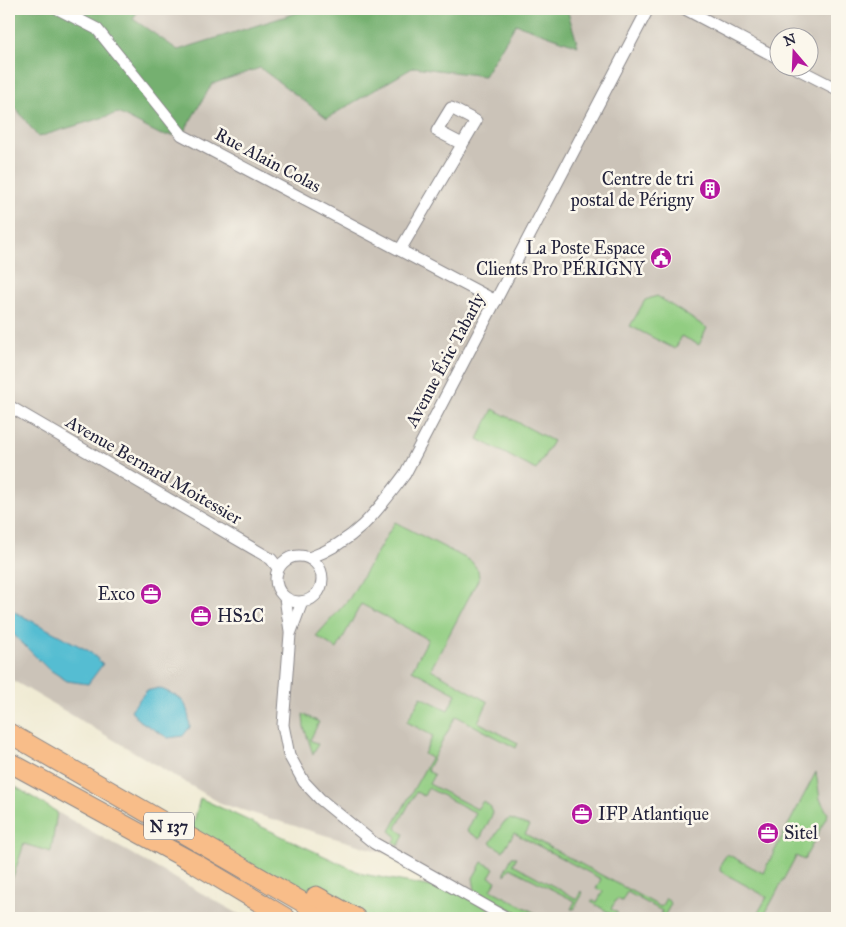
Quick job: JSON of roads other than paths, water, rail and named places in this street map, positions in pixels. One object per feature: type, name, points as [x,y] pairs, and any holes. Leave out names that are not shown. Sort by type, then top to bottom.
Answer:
[{"type":"highway","name":"N 137","points":[[9,733],[330,918]]},
{"type":"highway","name":"N 137","points":[[9,762],[194,863],[286,918]]},
{"type":"highway","points":[[190,838],[234,852],[356,918]]},
{"type":"street","name":"Rue Alain Colas","points":[[58,9],[97,29],[182,135],[496,301]]},
{"type":"street","name":"Avenue Éric Tabarly","points":[[309,558],[332,549],[372,519],[405,474],[648,9]]},
{"type":"street","points":[[685,9],[768,53]]},
{"type":"street","points":[[816,78],[837,89]]},
{"type":"street","points":[[400,250],[462,144]]},
{"type":"street","name":"Avenue Bernard Moitessier","points":[[9,406],[271,559],[278,568]]},
{"type":"street","points":[[285,598],[302,602],[309,600],[320,588],[322,573],[332,549]]},
{"type":"street","points":[[322,573],[314,561],[309,558],[295,556],[282,562],[276,574],[277,587],[285,598],[290,634],[283,725],[289,755],[304,782],[320,800],[374,843],[507,918]]},
{"type":"street","points":[[290,634],[302,602]]},
{"type":"water","points":[[9,609],[89,651],[103,664],[88,684],[67,681],[47,668],[14,635],[9,623]]},
{"type":"water","points":[[159,688],[179,698],[185,705],[190,727],[183,736],[168,738],[137,719],[131,710],[146,691]]},
{"type":"place","name":"Centre de tri postal de Périgny","points":[[710,189]]},
{"type":"place","name":"La Poste Espace Clients Pro PÉRIGNY","points":[[661,258]]},
{"type":"place","name":"Exco","points":[[151,594]]},
{"type":"place","name":"HS2C","points":[[201,616]]},
{"type":"place","name":"IFP Atlantique","points":[[582,814]]},
{"type":"place","name":"Sitel","points":[[768,833]]}]
